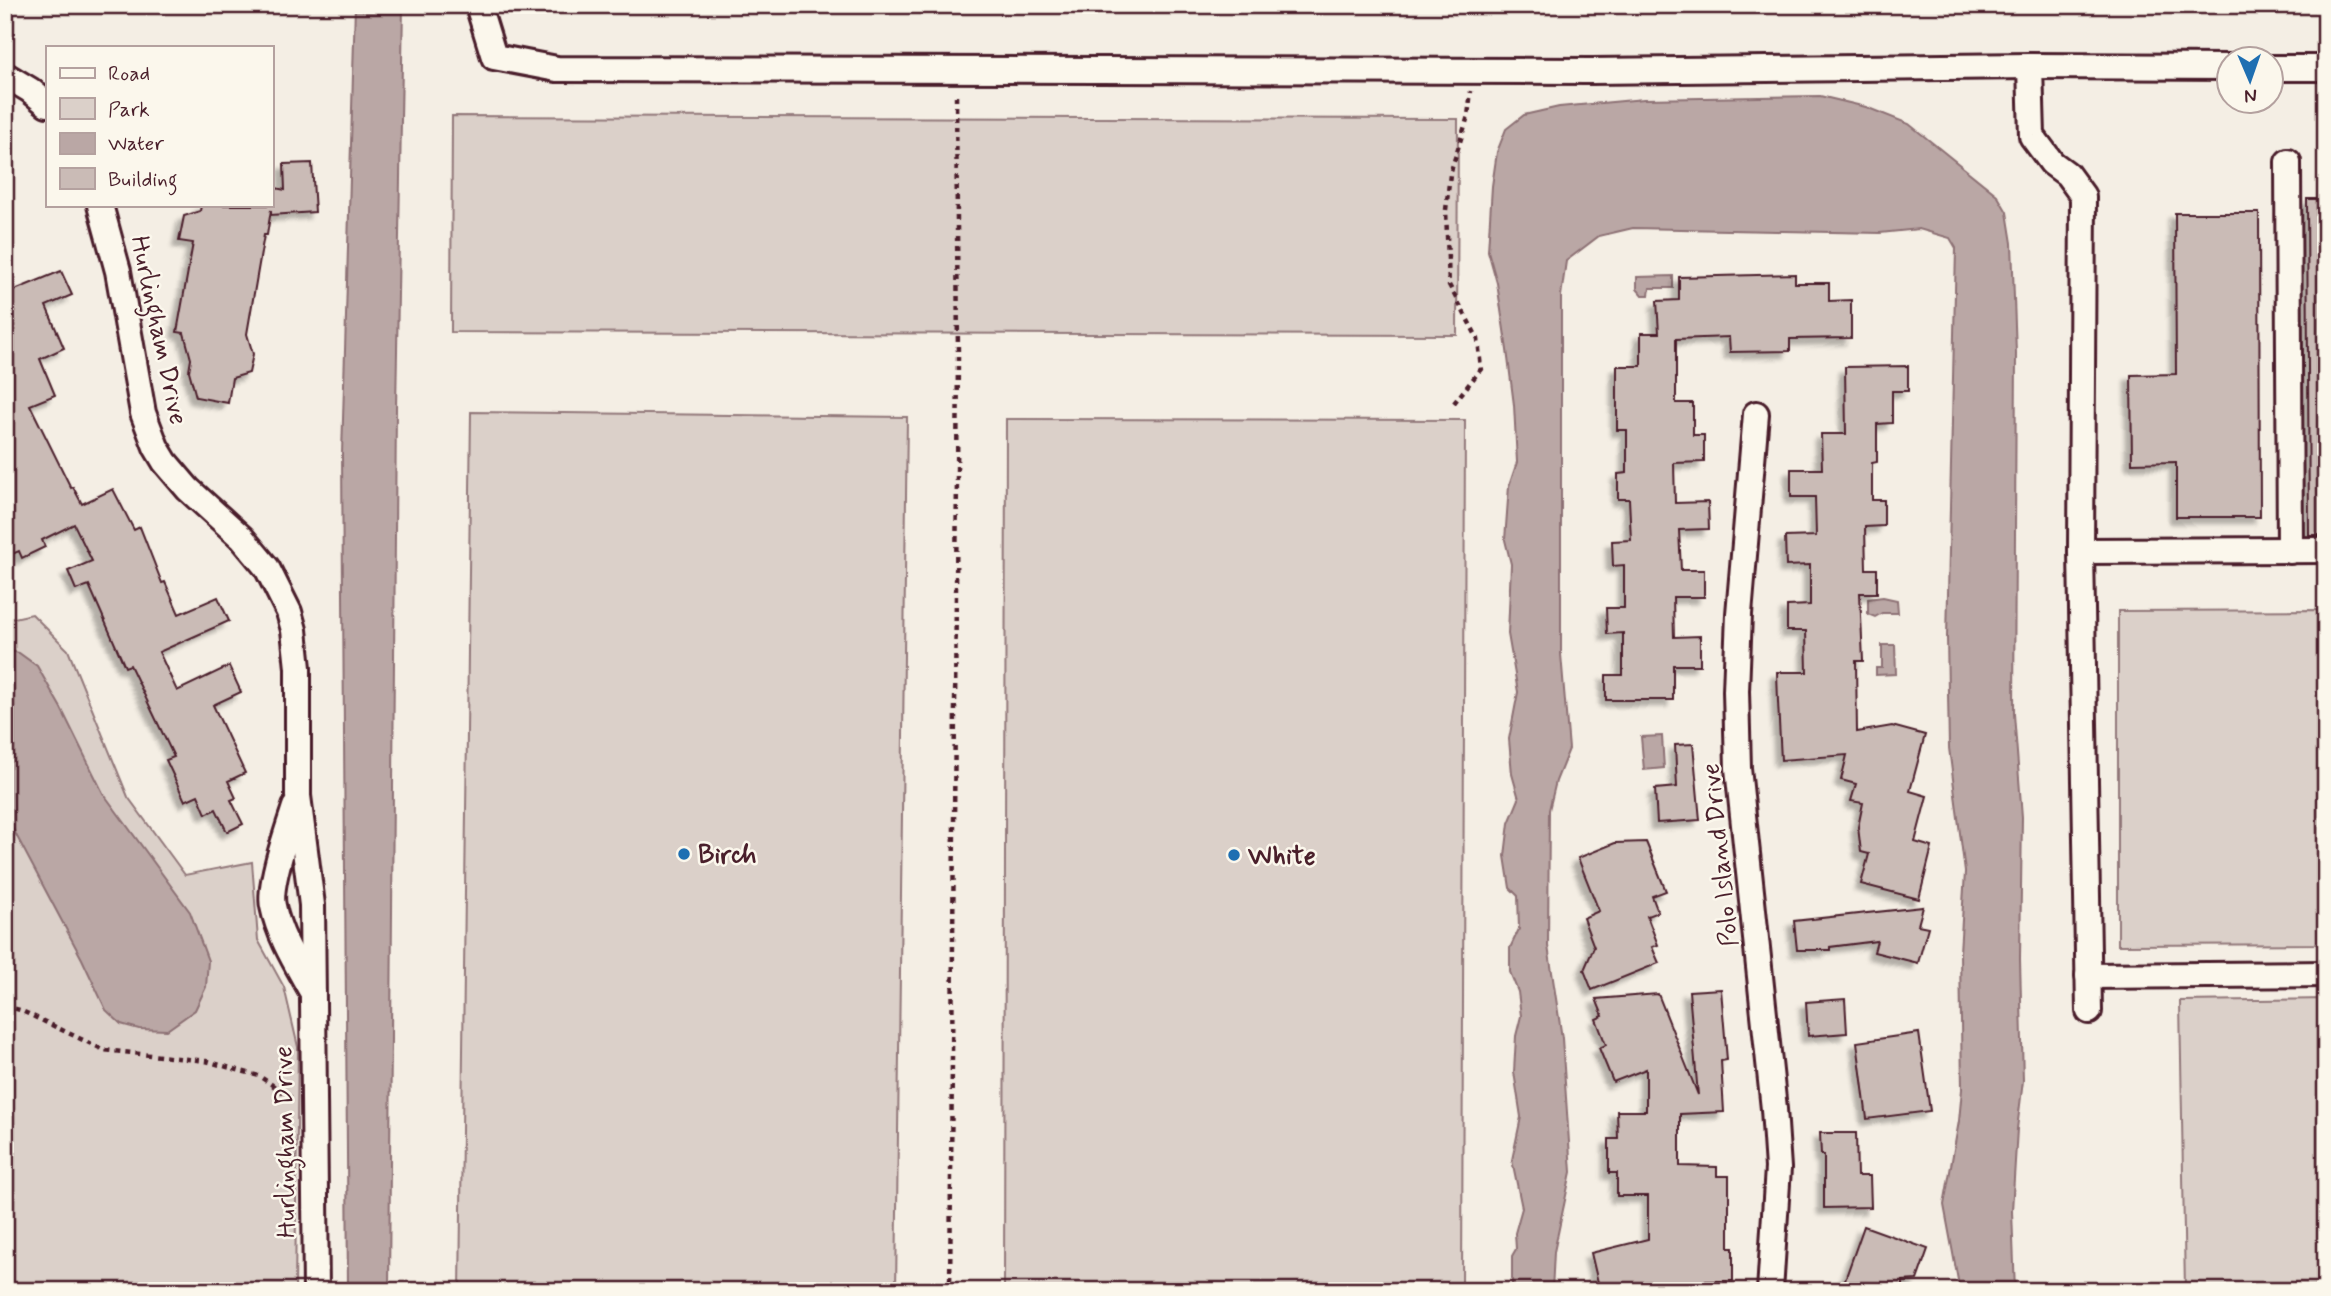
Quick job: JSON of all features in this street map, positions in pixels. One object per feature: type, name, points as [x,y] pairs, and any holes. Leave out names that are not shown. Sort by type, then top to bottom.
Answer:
[{"type":"street","points":[[478,5],[494,57],[556,69],[1473,71],[2030,66],[2216,68]]},
{"type":"street","points":[[2030,66],[2032,136],[2052,163],[2067,174],[2083,196],[2081,551],[2088,1010]]},
{"type":"street","points":[[2286,68],[2326,68]]},
{"type":"street","points":[[5,75],[46,103]]},
{"type":"street","points":[[2288,162],[2290,551]]},
{"type":"street","name":"Hurlingham Drive","points":[[100,206],[118,271],[143,413],[156,447],[188,489],[256,552],[277,584],[294,630],[298,668],[298,796],[312,905],[316,1291]]},
{"type":"street","name":"Polo Island Drive","points":[[1756,414],[1739,614],[1736,691],[1738,768],[1778,1168],[1770,1291]]},
{"type":"street","points":[[2081,551],[2326,550]]},
{"type":"street","name":"Hurlingham Drive","points":[[298,796],[278,862],[272,904],[283,938],[313,993]]},
{"type":"street","points":[[2088,975],[2326,974]]},
{"type":"path","points":[[950,1291],[958,357],[955,70]]},
{"type":"path","points":[[1454,403],[1481,369],[1478,339],[1449,285],[1446,210],[1450,174],[1468,116],[1473,71]]},
{"type":"path","points":[[5,1006],[20,1010],[104,1050],[206,1061],[259,1076],[294,1100]]},
{"type":"green space","points":[[452,116],[1458,119],[1457,335],[451,332]]},
{"type":"green space","name":"Birch","points":[[471,412],[907,417],[896,1291],[460,1291]]},
{"type":"green space","name":"White","points":[[1006,419],[1465,420],[1462,1291],[1004,1291]]},
{"type":"green space","points":[[2326,610],[2326,944],[2118,945],[2118,611]]},
{"type":"green space","points":[[32,614],[68,650],[128,797],[185,875],[252,862],[258,940],[284,987],[298,1047],[295,1291],[5,1291],[5,620]]},
{"type":"green space","points":[[2326,999],[2326,1291],[2185,1291],[2180,1001]]},
{"type":"water","points":[[355,5],[403,5],[396,409],[389,1291],[348,1291],[342,454]]},
{"type":"water","points":[[1820,96],[1866,107],[1909,124],[1997,195],[2007,212],[2012,243],[2016,353],[2014,714],[2022,817],[2020,959],[2023,1081],[2012,1211],[2015,1291],[1960,1291],[1944,1205],[1962,1089],[1960,952],[1965,872],[1949,748],[1947,637],[1956,248],[1950,238],[1919,229],[1880,233],[1633,228],[1599,236],[1566,261],[1561,296],[1561,654],[1569,749],[1556,781],[1549,810],[1548,946],[1562,1038],[1571,1172],[1554,1252],[1552,1291],[1512,1291],[1512,1256],[1516,1249],[1515,1233],[1522,1208],[1512,1160],[1521,1117],[1514,1072],[1516,1036],[1521,1016],[1518,992],[1510,972],[1510,948],[1519,929],[1518,896],[1510,888],[1505,856],[1509,823],[1519,799],[1512,774],[1509,739],[1518,692],[1508,634],[1511,564],[1505,540],[1509,486],[1517,462],[1507,350],[1497,283],[1488,251],[1497,152],[1506,129],[1524,115],[1559,107],[1644,99]]},
{"type":"water","points":[[1673,276],[1673,288],[1650,288],[1649,295],[1642,295],[1637,289],[1637,277]]},
{"type":"water","points":[[1883,597],[1897,600],[1898,613],[1882,613],[1875,617],[1868,614],[1868,599]]},
{"type":"water","points":[[1882,645],[1895,645],[1896,674],[1876,675],[1876,668],[1882,668]]},
{"type":"water","points":[[5,650],[19,653],[37,666],[103,793],[190,912],[208,961],[206,987],[195,1010],[167,1030],[139,1029],[121,1024],[106,1010],[5,814]]},
{"type":"water","points":[[1662,736],[1664,768],[1644,770],[1641,737]]},
{"type":"building","points":[[312,163],[315,212],[271,215],[271,210],[267,235],[264,235],[247,334],[253,354],[249,373],[232,378],[228,403],[196,397],[184,333],[177,332],[193,243],[179,241],[184,216],[200,211],[201,206],[273,206],[273,187],[285,190],[284,164]]},
{"type":"building","points":[[2307,199],[2326,199],[2326,535],[2309,535]]},
{"type":"building","points":[[2175,213],[2259,213],[2260,517],[2176,517],[2176,462],[2132,463],[2131,375],[2176,374]]},
{"type":"building","points":[[61,271],[72,295],[46,306],[64,348],[40,359],[55,395],[30,405],[71,488],[73,487],[82,504],[113,489],[134,530],[140,527],[162,583],[165,582],[179,614],[218,597],[229,621],[159,652],[177,691],[229,666],[241,692],[213,705],[245,773],[228,781],[236,798],[231,800],[243,824],[227,832],[216,809],[206,814],[198,795],[185,801],[166,760],[174,757],[130,665],[125,667],[89,585],[76,590],[68,571],[92,561],[74,524],[42,540],[45,547],[22,558],[19,551],[5,557],[5,294]]},
{"type":"building","points":[[1795,274],[1795,283],[1829,283],[1829,301],[1851,300],[1851,338],[1790,339],[1790,351],[1730,352],[1729,337],[1676,339],[1676,403],[1693,403],[1693,435],[1704,435],[1704,462],[1674,463],[1675,503],[1708,502],[1709,529],[1679,530],[1681,570],[1704,570],[1704,597],[1673,597],[1674,637],[1700,636],[1700,665],[1673,665],[1673,700],[1606,700],[1606,675],[1623,675],[1623,633],[1607,634],[1606,608],[1624,608],[1624,565],[1613,566],[1612,541],[1631,540],[1629,499],[1618,499],[1618,474],[1627,473],[1627,430],[1617,430],[1617,366],[1641,366],[1641,333],[1659,333],[1657,301],[1679,300],[1679,277]]},
{"type":"building","points":[[1908,366],[1908,391],[1892,391],[1892,423],[1877,424],[1877,462],[1872,463],[1872,500],[1884,500],[1884,526],[1865,527],[1866,569],[1877,569],[1877,593],[1860,593],[1863,661],[1856,661],[1857,732],[1892,726],[1925,735],[1910,791],[1927,796],[1915,842],[1932,847],[1919,899],[1861,884],[1869,854],[1861,852],[1858,827],[1863,803],[1851,801],[1856,784],[1841,780],[1847,755],[1781,760],[1777,672],[1807,672],[1806,631],[1787,631],[1787,606],[1810,605],[1810,565],[1786,566],[1785,537],[1816,536],[1815,497],[1791,497],[1791,469],[1822,469],[1821,434],[1846,434],[1845,367]]},
{"type":"building","points":[[1693,744],[1700,820],[1657,823],[1655,789],[1677,787],[1675,745]]},
{"type":"building","points":[[1646,842],[1666,891],[1652,896],[1658,912],[1647,916],[1658,945],[1652,947],[1659,963],[1592,990],[1584,970],[1594,947],[1583,918],[1599,911],[1578,858],[1615,843]]},
{"type":"building","points":[[1923,907],[1918,925],[1928,927],[1918,963],[1874,952],[1877,941],[1830,947],[1830,950],[1797,950],[1794,921]]},
{"type":"building","points":[[1721,989],[1727,1060],[1721,1061],[1724,1112],[1680,1114],[1680,1166],[1717,1167],[1717,1176],[1729,1176],[1729,1248],[1733,1248],[1733,1281],[1671,1281],[1673,1291],[1600,1291],[1591,1253],[1648,1239],[1648,1196],[1617,1196],[1617,1173],[1609,1173],[1609,1139],[1618,1139],[1617,1111],[1646,1111],[1646,1069],[1613,1082],[1599,1048],[1606,1045],[1596,1019],[1603,1016],[1596,999],[1658,994],[1698,1095],[1689,991]]},
{"type":"building","points":[[1845,999],[1847,1033],[1808,1036],[1806,1002]]},
{"type":"building","points":[[1919,1033],[1930,1111],[1867,1119],[1857,1042]]},
{"type":"building","points":[[1820,1133],[1856,1133],[1857,1176],[1870,1176],[1871,1207],[1824,1208],[1824,1155],[1821,1155]]},
{"type":"building","points":[[1864,1226],[1928,1249],[1917,1280],[1903,1281],[1903,1291],[1841,1291]]},
{"type":"place","name":"Birch","points":[[684,854]]},
{"type":"place","name":"White","points":[[1234,855]]}]
